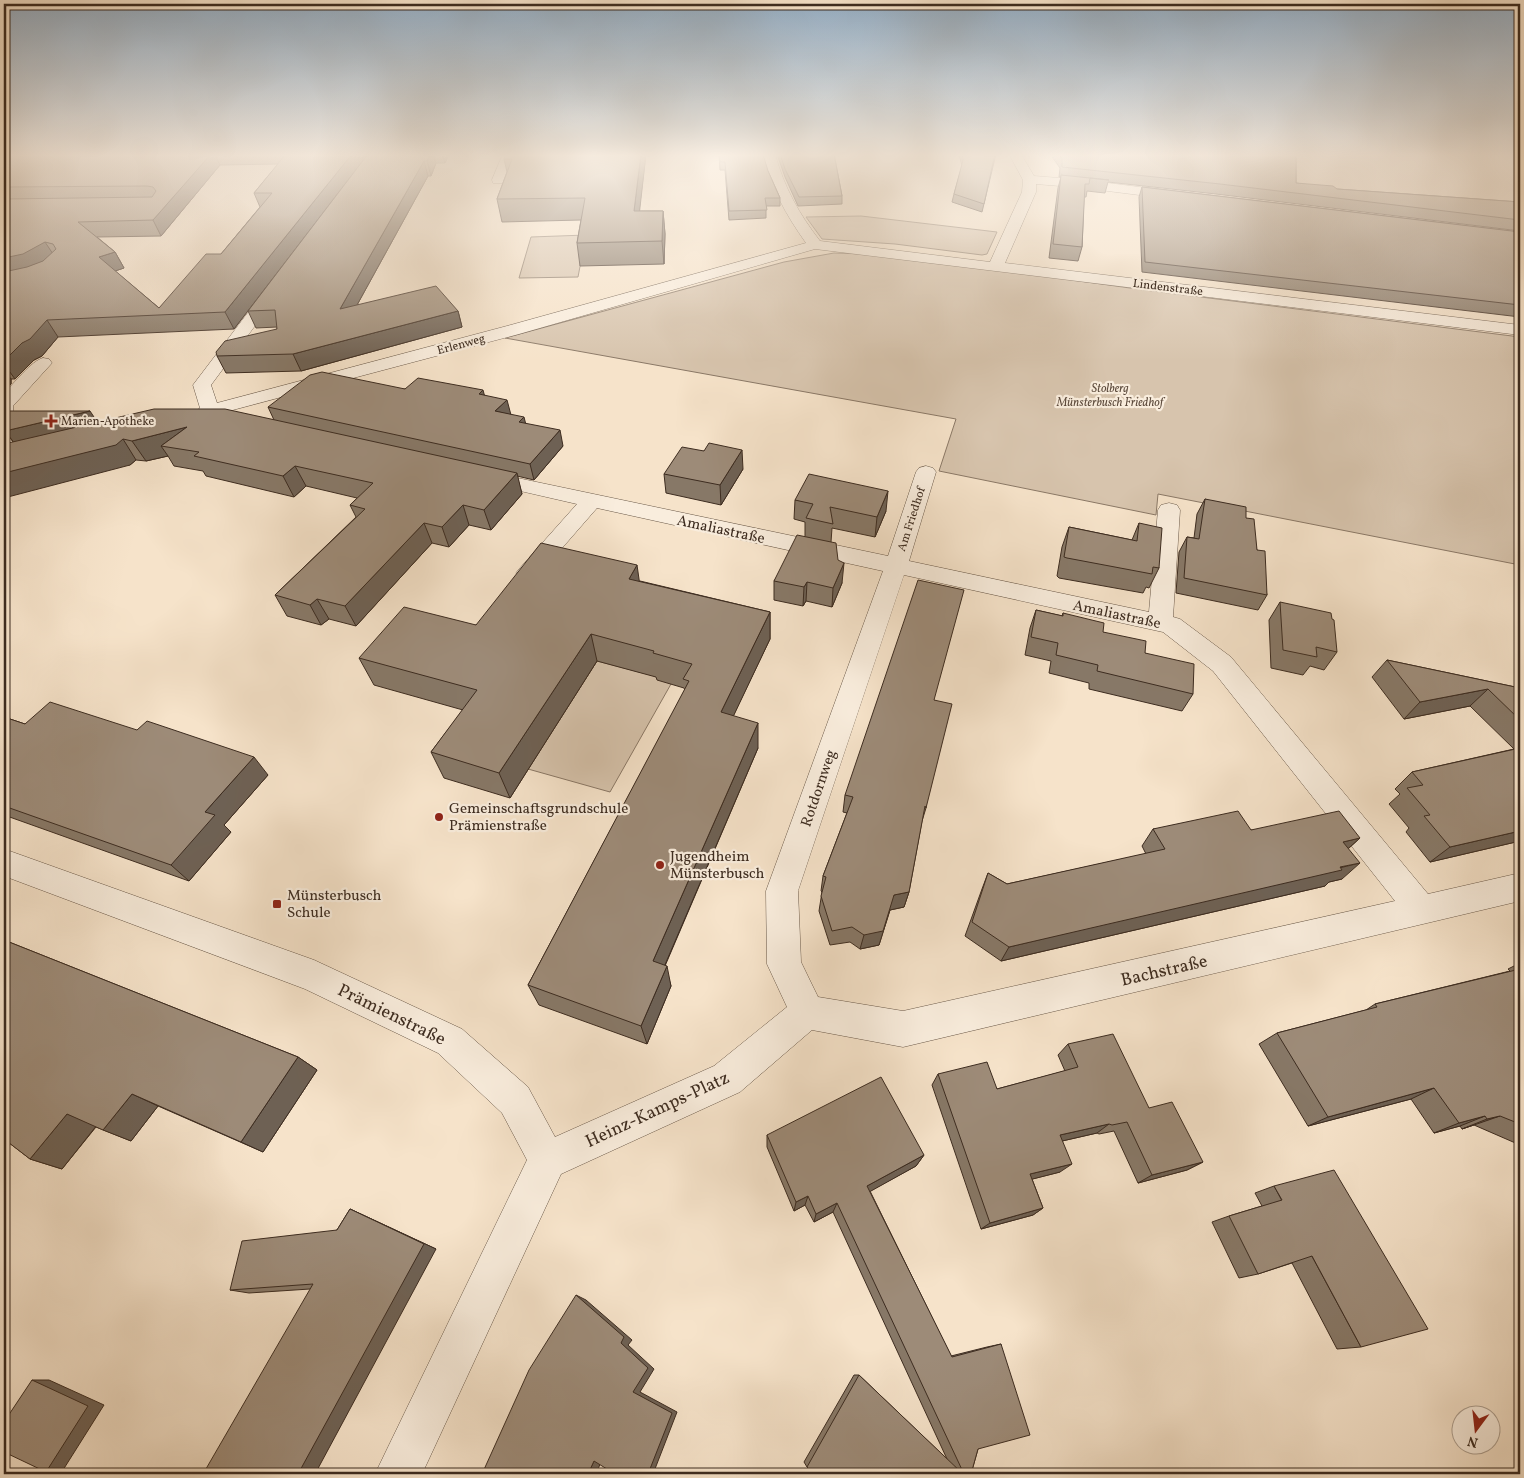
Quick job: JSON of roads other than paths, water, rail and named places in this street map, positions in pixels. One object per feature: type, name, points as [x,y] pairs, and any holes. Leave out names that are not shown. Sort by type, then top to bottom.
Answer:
[{"type":"street","points":[[798,223],[815,245]]},
{"type":"street","points":[[996,266],[1015,223]]},
{"type":"street","name":"Lindenstraße","points":[[815,245],[1520,330]]},
{"type":"street","name":"Erlenweg","points":[[200,413],[522,327],[815,245]]},
{"type":"street","points":[[261,427],[200,413],[202,385],[286,274]]},
{"type":"street","points":[[26,455],[5,460],[4,406],[9,398],[23,386],[43,362]]},
{"type":"street","name":"Amaliastraße","points":[[465,472],[591,501],[1171,625],[1222,664],[1421,910]]},
{"type":"street","name":"Am Friedhof","points":[[896,566],[926,472]]},
{"type":"street","points":[[517,586],[591,501]]},
{"type":"street","points":[[1160,623],[1169,510]]},
{"type":"street","name":"Rotdornweg","points":[[807,1012],[784,964],[782,891],[896,566]]},
{"type":"street","name":"Prämienstraße","points":[[4,862],[314,976],[450,1042],[515,1100],[548,1160]]},
{"type":"street","name":"Bachstraße","points":[[807,1012],[904,1029],[1520,887]]},
{"type":"street","name":"Heinz-Kamps-Platz","points":[[548,1160],[727,1079],[807,1012]]},
{"type":"street","points":[[398,1474],[548,1160]]},
{"type":"place","name":"Marien-Apotheke","points":[[51,421]]},
{"type":"place","name":"Gemeinschaftsgrundschule Prämienstraße","points":[[439,817]]},
{"type":"place","name":"Jugendheim Münsterbusch","points":[[660,865]]},
{"type":"place","name":"Münsterbusch Schule","points":[[277,904]]},
{"type":"park label","name":"Stolberg Münsterbusch Friedhof","points":[[1110,395]]}]
